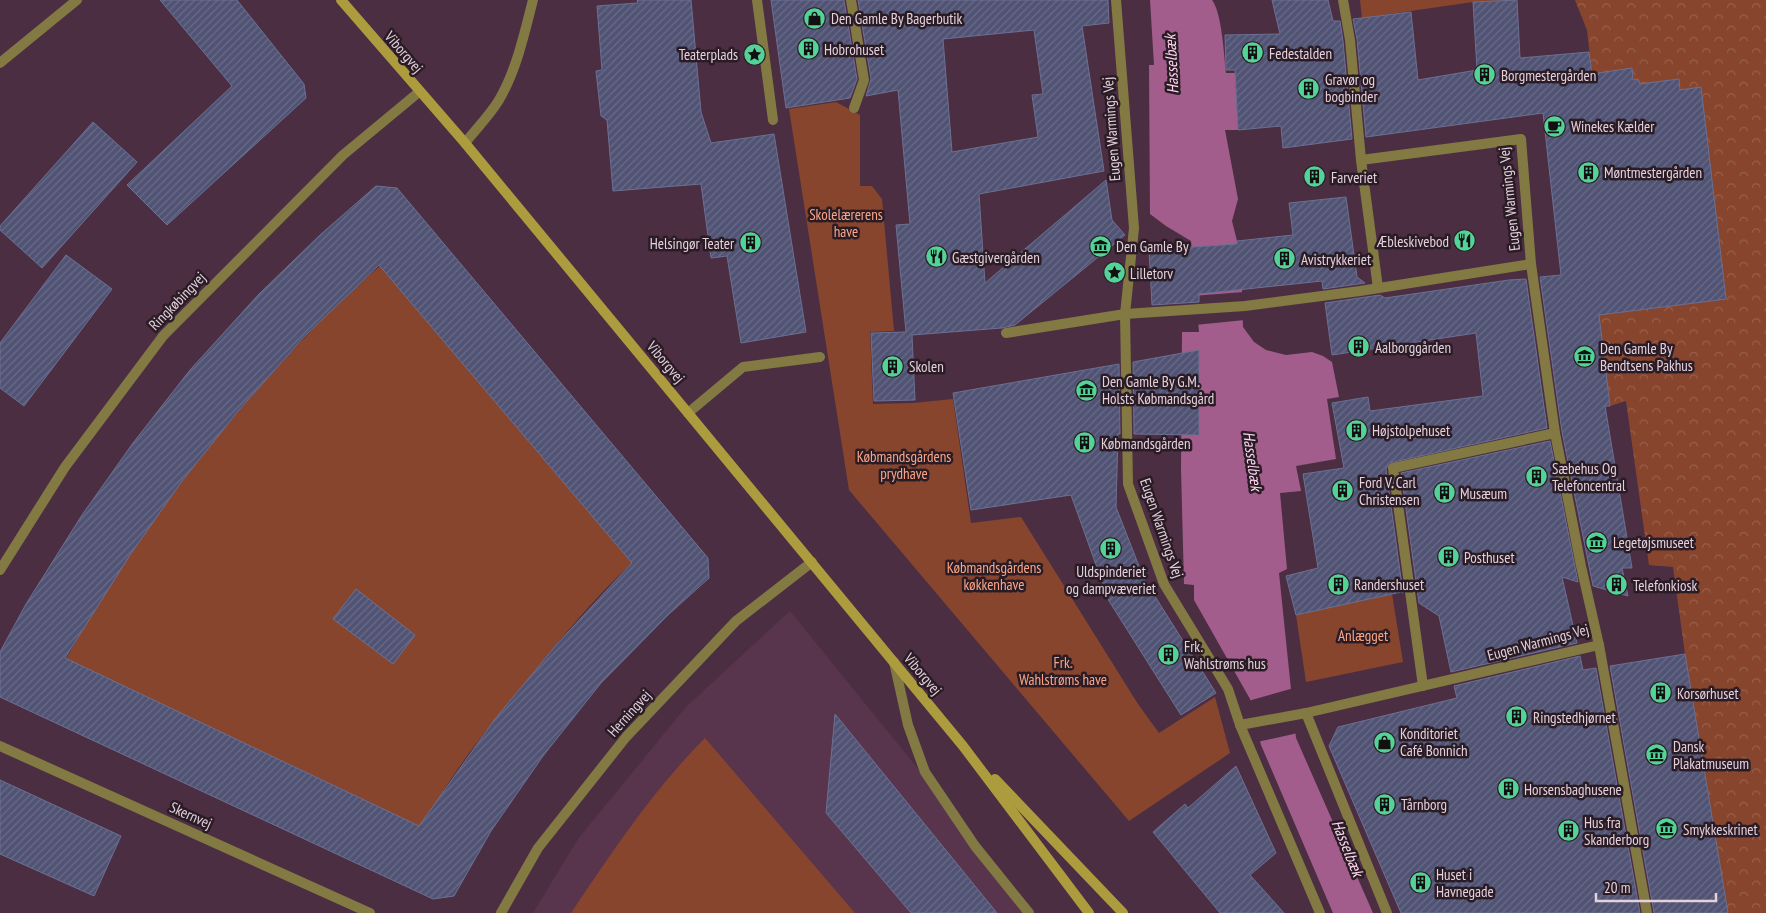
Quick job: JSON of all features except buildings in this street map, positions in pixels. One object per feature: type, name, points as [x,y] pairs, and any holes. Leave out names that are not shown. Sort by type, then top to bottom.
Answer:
[{"type":"street","points":[[0,63],[77,0]]},
{"type":"street","name":"Viborgvej","points":[[341,0],[465,143],[963,746],[1089,913]]},
{"type":"street","points":[[465,143],[497,103],[506,88],[516,65],[533,0]]},
{"type":"street","points":[[757,0],[773,120]]},
{"type":"street","points":[[851,0],[864,80],[854,108]]},
{"type":"street","name":"Eugen Warmings Vej","points":[[1116,0],[1134,228],[1125,314],[1128,484],[1164,584],[1228,689],[1240,725],[1302,713],[1599,645],[1581,566],[1555,432],[1531,264],[1521,139],[1362,160]]},
{"type":"street","points":[[1343,0],[1350,40],[1362,160],[1378,288]]},
{"type":"street","name":"Ringkøbingvej","points":[[0,570],[65,467],[163,336],[343,156],[419,92]]},
{"type":"street","name":"Eugen Warmings Vej","points":[[1006,333],[1125,314],[1245,306],[1378,288],[1531,264]]},
{"type":"street","points":[[688,413],[743,367],[820,357]]},
{"type":"street","points":[[1423,686],[1394,468],[1555,432]]},
{"type":"street","name":"Herningvej","points":[[501,913],[538,848],[626,738],[736,621],[812,562]]},
{"type":"street","points":[[1599,645],[1647,913]]},
{"type":"street","points":[[894,662],[908,725],[925,772],[975,846],[1029,913]]},
{"type":"street","points":[[1302,713],[1387,913]]},
{"type":"street","points":[[1240,725],[1320,913]]},
{"type":"street","name":"Skernvej","points":[[0,746],[370,913]]},
{"type":"street","name":"Viborgvej","points":[[963,746],[1123,913]]},
{"type":"shaded area","points":[[790,611],[1035,913],[533,913],[578,839],[686,707]]},
{"type":"green space","points":[[1360,0],[1517,0],[1473,2],[1362,18]]},
{"type":"green space","points":[[1575,0],[1766,0],[1766,913],[1728,913],[1685,654],[1673,567],[1649,565],[1626,401],[1610,406],[1599,315],[1726,299],[1701,88],[1680,90],[1679,79],[1640,84],[1638,79],[1633,80],[1632,69],[1592,74],[1587,30]]},
{"type":"green space","points":[[836,102],[860,115],[860,186],[872,186],[882,199],[894,331],[870,332],[873,404],[953,399],[971,523],[1021,517],[1138,704],[1159,733],[1215,697],[1230,753],[1129,821],[849,490],[789,109]]},
{"type":"green space","points":[[380,266],[632,563],[575,622],[496,718],[444,790],[423,828],[66,659],[135,546],[214,440],[298,345],[338,304]]},
{"type":"green space","name":"Anlægget","points":[[1392,594],[1403,662],[1306,682],[1296,615]]},
{"type":"green space","points":[[705,738],[855,913],[571,913],[651,800]]},
{"type":"water","name":"Hasselbæk","points":[[1150,0],[1212,0],[1220,24],[1226,73],[1235,73],[1238,130],[1225,130],[1238,199],[1232,221],[1237,241],[1242,289],[1243,327],[1254,342],[1266,350],[1286,355],[1312,352],[1332,362],[1339,397],[1327,399],[1336,459],[1296,466],[1301,491],[1280,493],[1287,569],[1279,573],[1296,738],[1373,913],[1333,913],[1261,745],[1250,699],[1194,600],[1194,585],[1184,584],[1181,469],[1182,332],[1199,332],[1191,241],[1150,214],[1149,65],[1154,65]]},
{"type":"pier","points":[[1244,292],[1245,320],[1195,325],[1192,296]]},
{"type":"pier","points":[[1294,688],[1298,733],[1257,742],[1248,701]]},
{"type":"place","name":"Den Gamle By Bagerbutik","points":[[815,18]]},
{"type":"place","name":"Hobrohuset","points":[[808,49]]},
{"type":"place","name":"Fedestalden","points":[[1253,53]]},
{"type":"place","name":"Teaterplads","points":[[754,54]]},
{"type":"place","name":"Borgmestergården","points":[[1485,75]]},
{"type":"place","name":"Gravør og bogbinder","points":[[1309,88]]},
{"type":"place","name":"Winekes Kælder","points":[[1555,126]]},
{"type":"place","name":"Møntmestergården","points":[[1588,172]]},
{"type":"place","name":"Farveriet","points":[[1315,177]]},
{"type":"place","name":"Æbleskivebod","points":[[1465,241]]},
{"type":"place","name":"Helsingør Teater","points":[[750,243]]},
{"type":"place","name":"Den Gamle By","points":[[1100,246]]},
{"type":"place","name":"Gæstgivergården","points":[[936,257]]},
{"type":"place","name":"Avistrykkeriet","points":[[1285,259]]},
{"type":"place","name":"Lilletorv","points":[[1114,273]]},
{"type":"place","name":"Aalborggården","points":[[1359,347]]},
{"type":"place","name":"Den Gamle By Bendtsens Pakhus","points":[[1584,357]]},
{"type":"place","name":"Skolen","points":[[893,366]]},
{"type":"place","name":"Den Gamle By G.M. Holsts Købmandsgård","points":[[1086,390]]},
{"type":"place","name":"Højstolpehuset","points":[[1356,430]]},
{"type":"place","name":"Købmandsgården","points":[[1085,443]]},
{"type":"place","name":"Sæbehus Og Telefoncentral","points":[[1536,477]]},
{"type":"place","name":"Ford V. Carl Christensen","points":[[1343,491]]},
{"type":"place","name":"Musæum","points":[[1444,493]]},
{"type":"place","name":"Legetøjsmuseet","points":[[1597,542]]},
{"type":"place","name":"Uldspinderiet og dampvæveriet","points":[[1111,548]]},
{"type":"place","name":"Posthuset","points":[[1448,557]]},
{"type":"place","name":"Randershuset","points":[[1338,584]]},
{"type":"place","name":"Telefonkiosk","points":[[1617,585]]},
{"type":"place","name":"Frk. Wahlstrøms hus","points":[[1168,655]]},
{"type":"place","name":"Korsørhuset","points":[[1661,693]]},
{"type":"place","name":"Ringstedhjørnet","points":[[1517,717]]},
{"type":"place","name":"Konditoriet Café Bonnich","points":[[1384,742]]},
{"type":"place","name":"Dansk Plakatmuseum","points":[[1657,755]]},
{"type":"place","name":"Horsensbaghusene","points":[[1508,789]]},
{"type":"place","name":"Tårnborg","points":[[1385,804]]},
{"type":"place","name":"Smykkeskrinet","points":[[1667,829]]},
{"type":"place","name":"Hus fra Skanderborg","points":[[1568,831]]},
{"type":"place","name":"Huset i Havnegade","points":[[1420,883]]},
{"type":"park label","name":"Skolelærerens have","points":[[846,222]]},
{"type":"park label","name":"Købmandsgårdens prydhave","points":[[904,464]]},
{"type":"park label","name":"Købmandsgårdens køkkenhave","points":[[994,576]]},
{"type":"park label","name":"Frk. Wahlstrøms have","points":[[1063,670]]}]
